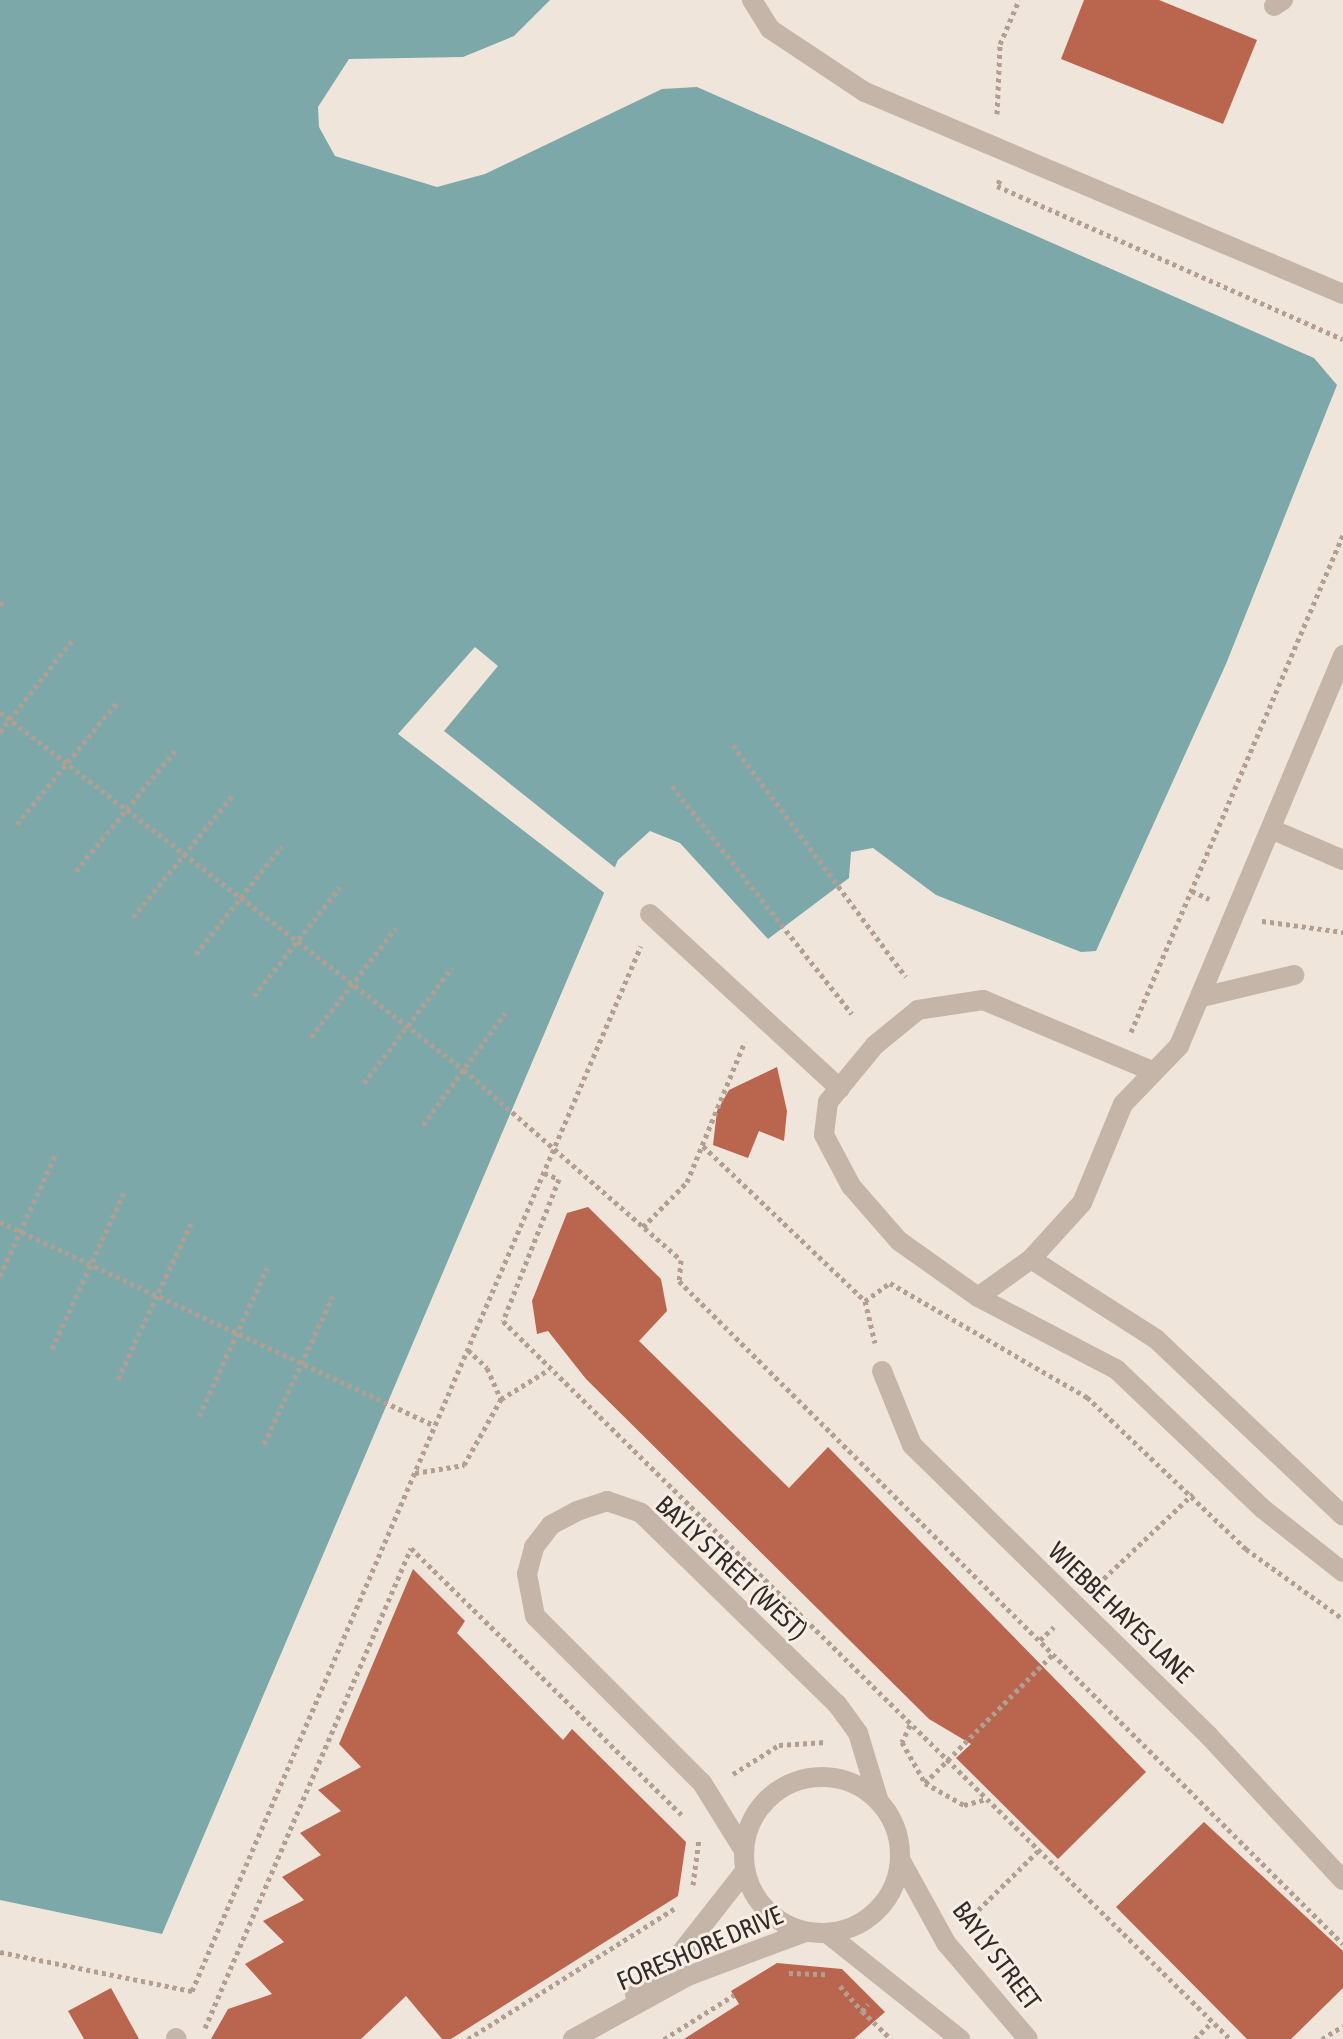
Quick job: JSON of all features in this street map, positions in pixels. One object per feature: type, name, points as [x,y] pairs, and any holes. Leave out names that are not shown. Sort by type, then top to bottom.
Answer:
[{"type":"street","points":[[752,0],[770,29],[865,92],[1343,294]]},
{"type":"street","points":[[978,1297],[1031,1259],[1090,1192],[1123,1104],[1179,1046],[1273,830],[1343,655]]},
{"type":"street","points":[[1273,830],[1343,860]]},
{"type":"street","points":[[650,914],[840,1089]]},
{"type":"street","points":[[1202,997],[1294,975]]},
{"type":"street","points":[[1152,1071],[983,1000],[918,1010],[875,1045],[828,1102],[824,1135],[851,1186],[899,1241],[978,1297],[1116,1369],[1263,1509],[1343,1572]]},
{"type":"street","points":[[1031,1259],[1156,1339],[1343,1516]]},
{"type":"street","name":"WIEBBE HAYES LANE","points":[[882,1371],[912,1445],[1209,1736],[1343,1880]]},
{"type":"street","name":"BAYLY STREET (WEST)","points":[[743,1849],[702,1783],[535,1616],[527,1574],[534,1547],[551,1525],[577,1511],[607,1501],[641,1513],[837,1704],[858,1733],[878,1799]]},
{"type":"street","points":[[839,1778],[878,1799],[900,1839],[901,1861],[877,1911],[828,1934],[805,1932],[766,1911],[745,1871],[743,1849],[759,1808],[794,1781],[839,1778]]},
{"type":"street","name":"BAYLY STREET","points":[[901,1861],[946,1943],[1028,2039]]},
{"type":"street","name":"FORESHORE DRIVE","points":[[614,2013],[680,1954],[745,1871]]},
{"type":"street","name":"FORESHORE DRIVE","points":[[573,2039],[614,2013],[688,1976],[805,1932]]},
{"type":"street","points":[[828,1934],[960,2039]]},
{"type":"path","points":[[998,122],[1000,44],[1019,0]]},
{"type":"path","points":[[1001,177],[997,186],[1343,339]]},
{"type":"path","points":[[1120,1059],[1343,535]]},
{"type":"path","points":[[0,605],[5,599]]},
{"type":"path","points":[[0,732],[74,638]]},
{"type":"path","points":[[17,824],[118,701]]},
{"type":"path","points":[[0,712],[464,1070],[681,1260],[679,1281],[1343,1944]]},
{"type":"path","points":[[733,745],[906,977]]},
{"type":"path","points":[[76,871],[177,748]]},
{"type":"path","points":[[672,786],[852,1014]]},
{"type":"path","points":[[133,917],[234,794]]},
{"type":"path","points":[[196,954],[282,846]]},
{"type":"path","points":[[254,996],[340,887]]},
{"type":"path","points":[[1192,891],[1211,900]]},
{"type":"path","points":[[1260,920],[1343,932]]},
{"type":"path","points":[[311,1037],[396,928]]},
{"type":"path","points":[[0,1952],[192,1991],[645,936]]},
{"type":"path","points":[[364,1083],[452,968]]},
{"type":"path","points":[[423,1125],[505,1013]]},
{"type":"path","points":[[643,1227],[687,1182],[748,1034]]},
{"type":"path","points":[[703,1146],[865,1301],[882,1371]]},
{"type":"path","points":[[0,1276],[55,1156]]},
{"type":"path","points":[[544,1173],[559,1179],[503,1321],[1230,2039]]},
{"type":"path","points":[[52,1349],[125,1190]]},
{"type":"path","points":[[0,1222],[435,1426]]},
{"type":"path","points":[[118,1379],[191,1223]]},
{"type":"path","points":[[199,1416],[267,1268]]},
{"type":"path","points":[[865,1301],[890,1283],[1087,1397],[1292,1588],[1343,1619]]},
{"type":"path","points":[[264,1444],[333,1296]]},
{"type":"path","points":[[468,1350],[487,1368],[501,1399]]},
{"type":"path","points":[[415,1473],[464,1465],[501,1399],[550,1369]]},
{"type":"path","points":[[1094,1588],[1193,1494]]},
{"type":"path","points":[[203,2032],[411,1548],[686,1819],[699,1839],[691,1898]]},
{"type":"path","points":[[1040,1640],[1056,1625]]},
{"type":"path","points":[[925,1783],[1053,1654]]},
{"type":"path","points":[[910,1725],[902,1742],[925,1783],[964,1805],[986,1799]]},
{"type":"path","points":[[723,1782],[779,1745],[843,1742]]},
{"type":"path","points":[[966,1922],[1038,1851]]},
{"type":"path","points":[[468,2039],[682,1904]]},
{"type":"path","points":[[784,1973],[829,1974],[891,2039]]},
{"type":"path","points":[[664,2039],[734,1995]]},
{"type":"path","points":[[862,2011],[872,2000]]},
{"type":"path","points":[[1195,2039],[1212,2022]]},
{"type":"path","points":[[1322,2039],[1343,2026]]},
{"type":"water","points":[[0,0],[550,0],[514,36],[463,57],[349,59],[318,107],[319,127],[335,156],[437,187],[485,174],[662,89],[697,87],[1314,358],[1337,385],[1226,664],[1096,951],[1081,952],[936,895],[873,848],[851,852],[849,878],[768,939],[680,843],[650,831],[618,860],[162,1934],[0,1900]]},
{"type":"pier","points":[[475,647],[498,666],[444,731],[618,870],[607,895],[398,734]]},
{"type":"building","points":[[1084,0],[1159,0],[1257,40],[1223,124],[1061,59]]},
{"type":"building","points":[[777,1067],[787,1111],[784,1141],[759,1131],[748,1158],[713,1145],[717,1111],[729,1090]]},
{"type":"building","points":[[588,1207],[661,1279],[667,1311],[639,1341],[789,1488],[828,1447],[1146,1772],[1058,1859],[956,1758],[971,1744],[929,1719],[586,1379],[548,1331],[537,1334],[532,1301],[567,1213]]},
{"type":"building","points":[[413,1569],[465,1621],[457,1633],[563,1740],[572,1729],[686,1842],[678,1896],[451,2039],[442,2039],[406,1996],[361,2039],[211,2039],[228,2009],[272,1994],[245,1964],[284,1942],[263,1921],[304,1900],[282,1877],[321,1855],[300,1833],[341,1811],[318,1790],[361,1767],[339,1744]]},
{"type":"building","points":[[1204,1822],[1343,1951],[1343,1988],[1291,2039],[1247,2039],[1116,1907]]},
{"type":"building","points":[[777,1963],[842,1969],[885,2012],[854,2039],[684,2039],[739,2004],[731,1991]]},
{"type":"building","points":[[111,1988],[139,2039],[84,2039],[68,2011]]}]
